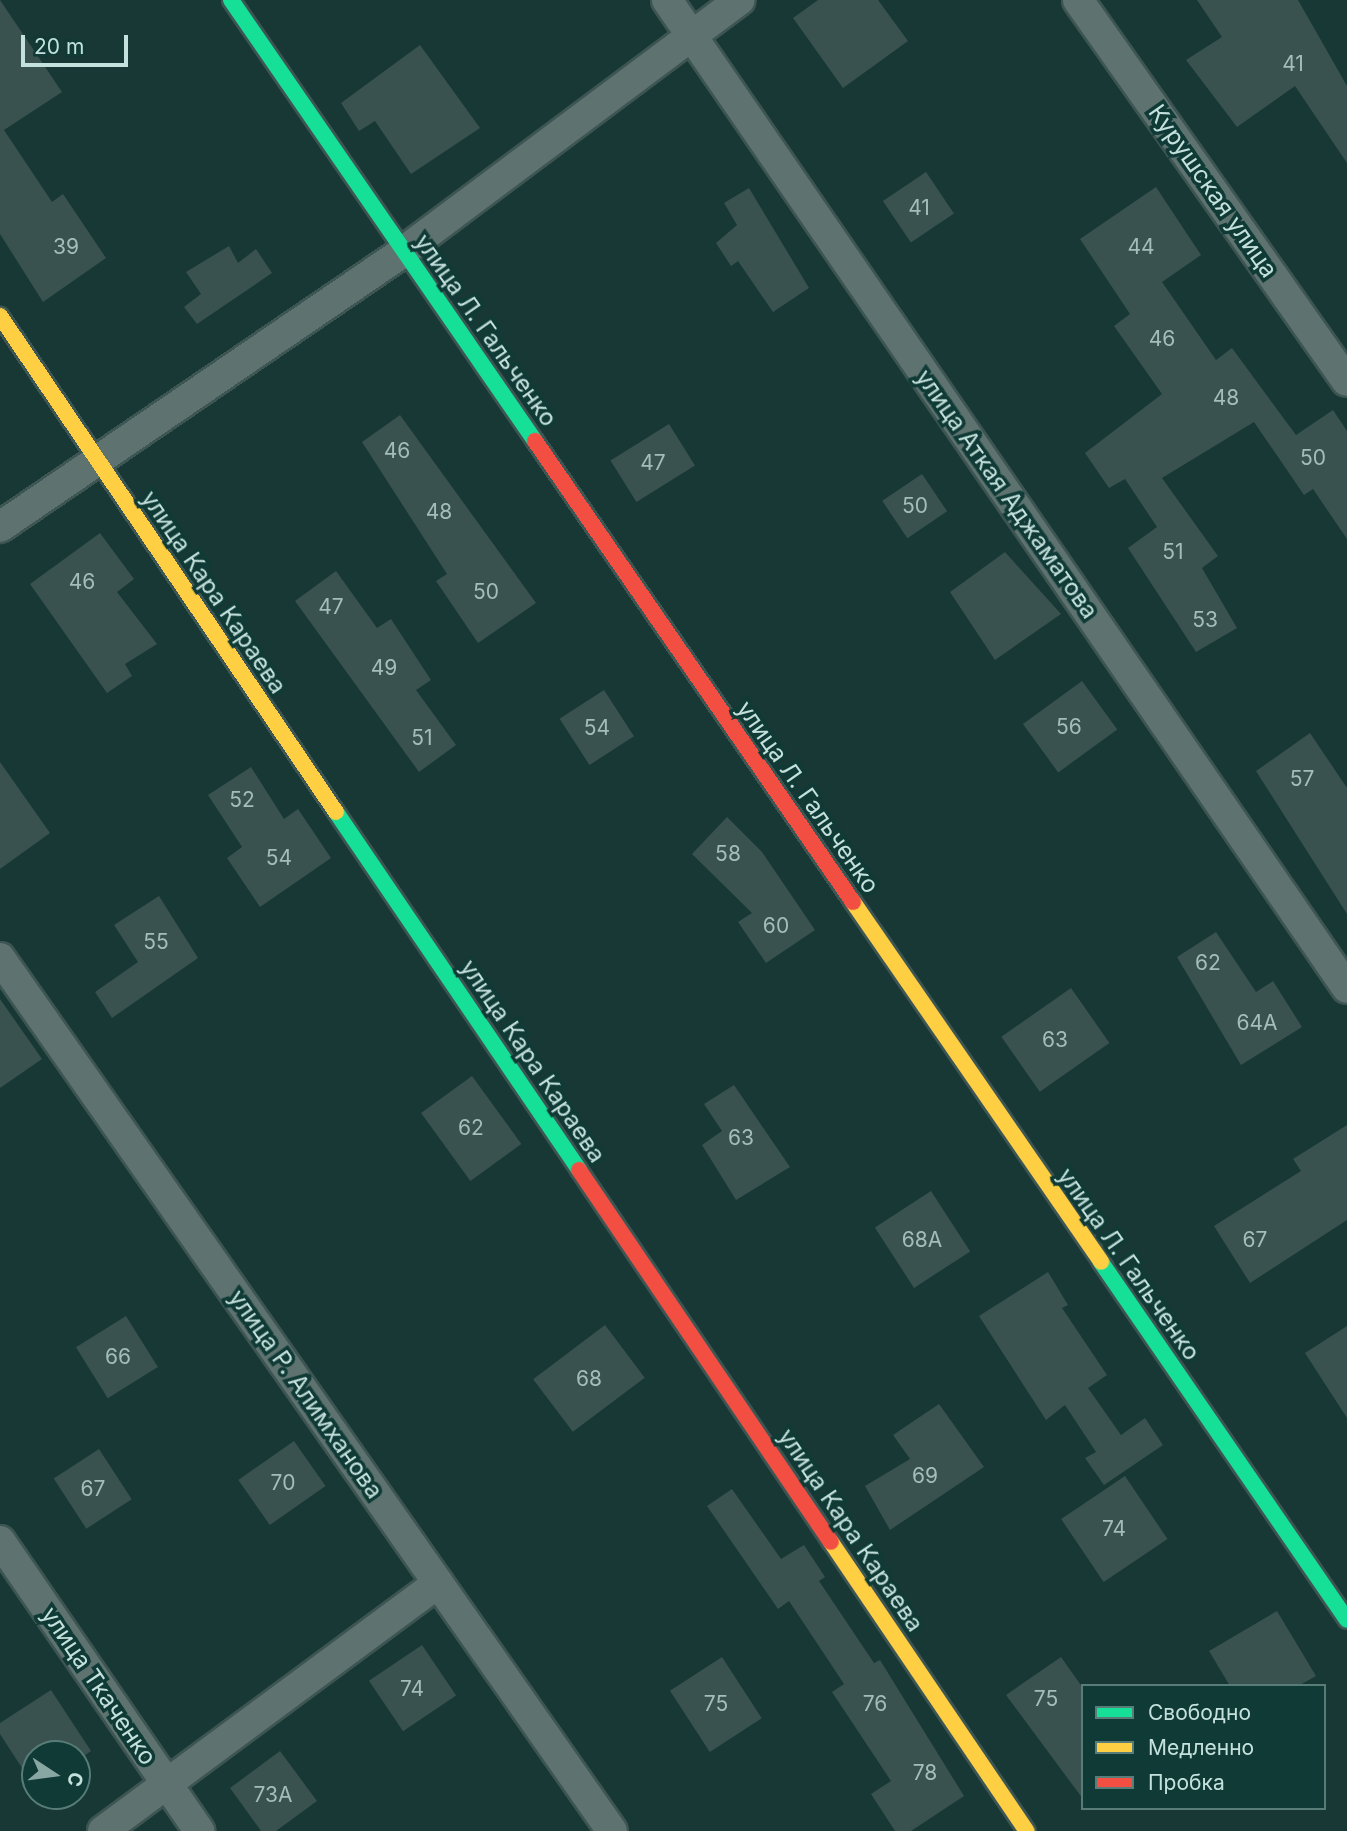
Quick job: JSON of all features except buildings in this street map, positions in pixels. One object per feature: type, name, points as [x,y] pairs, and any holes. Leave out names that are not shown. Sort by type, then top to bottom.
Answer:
[{"type":"street","name":"улица Л. Гальченко","points":[[231,0],[1347,1620]]},
{"type":"street","name":"улица Аткая Аджаматова","points":[[667,0],[1347,988]]},
{"type":"street","points":[[0,527],[99,462],[404,251],[739,0]]},
{"type":"street","name":"Курушская улица","points":[[1078,0],[1347,381]]},
{"type":"street","name":"улица Кара Караева","points":[[0,316],[1027,1831]]},
{"type":"street","name":"улица Р. Алимханова","points":[[0,958],[612,1831]]},
{"type":"street","name":"улица Ткаченко","points":[[0,1541],[199,1831]]},
{"type":"street","points":[[103,1831],[438,1583]]},
{"type":"traffic: fast","points":[[231,0],[535,441]]},
{"type":"traffic: fast","points":[[336,812],[579,1170]]},
{"type":"traffic: fast","points":[[1101,1262],[1347,1620]]},
{"type":"traffic: slow","points":[[0,316],[336,812]]},
{"type":"traffic: slow","points":[[853,902],[1101,1262]]},
{"type":"traffic: slow","points":[[831,1542],[1027,1831]]},
{"type":"traffic: jam","points":[[535,441],[853,902]]},
{"type":"traffic: jam","points":[[579,1170],[831,1542]]}]
